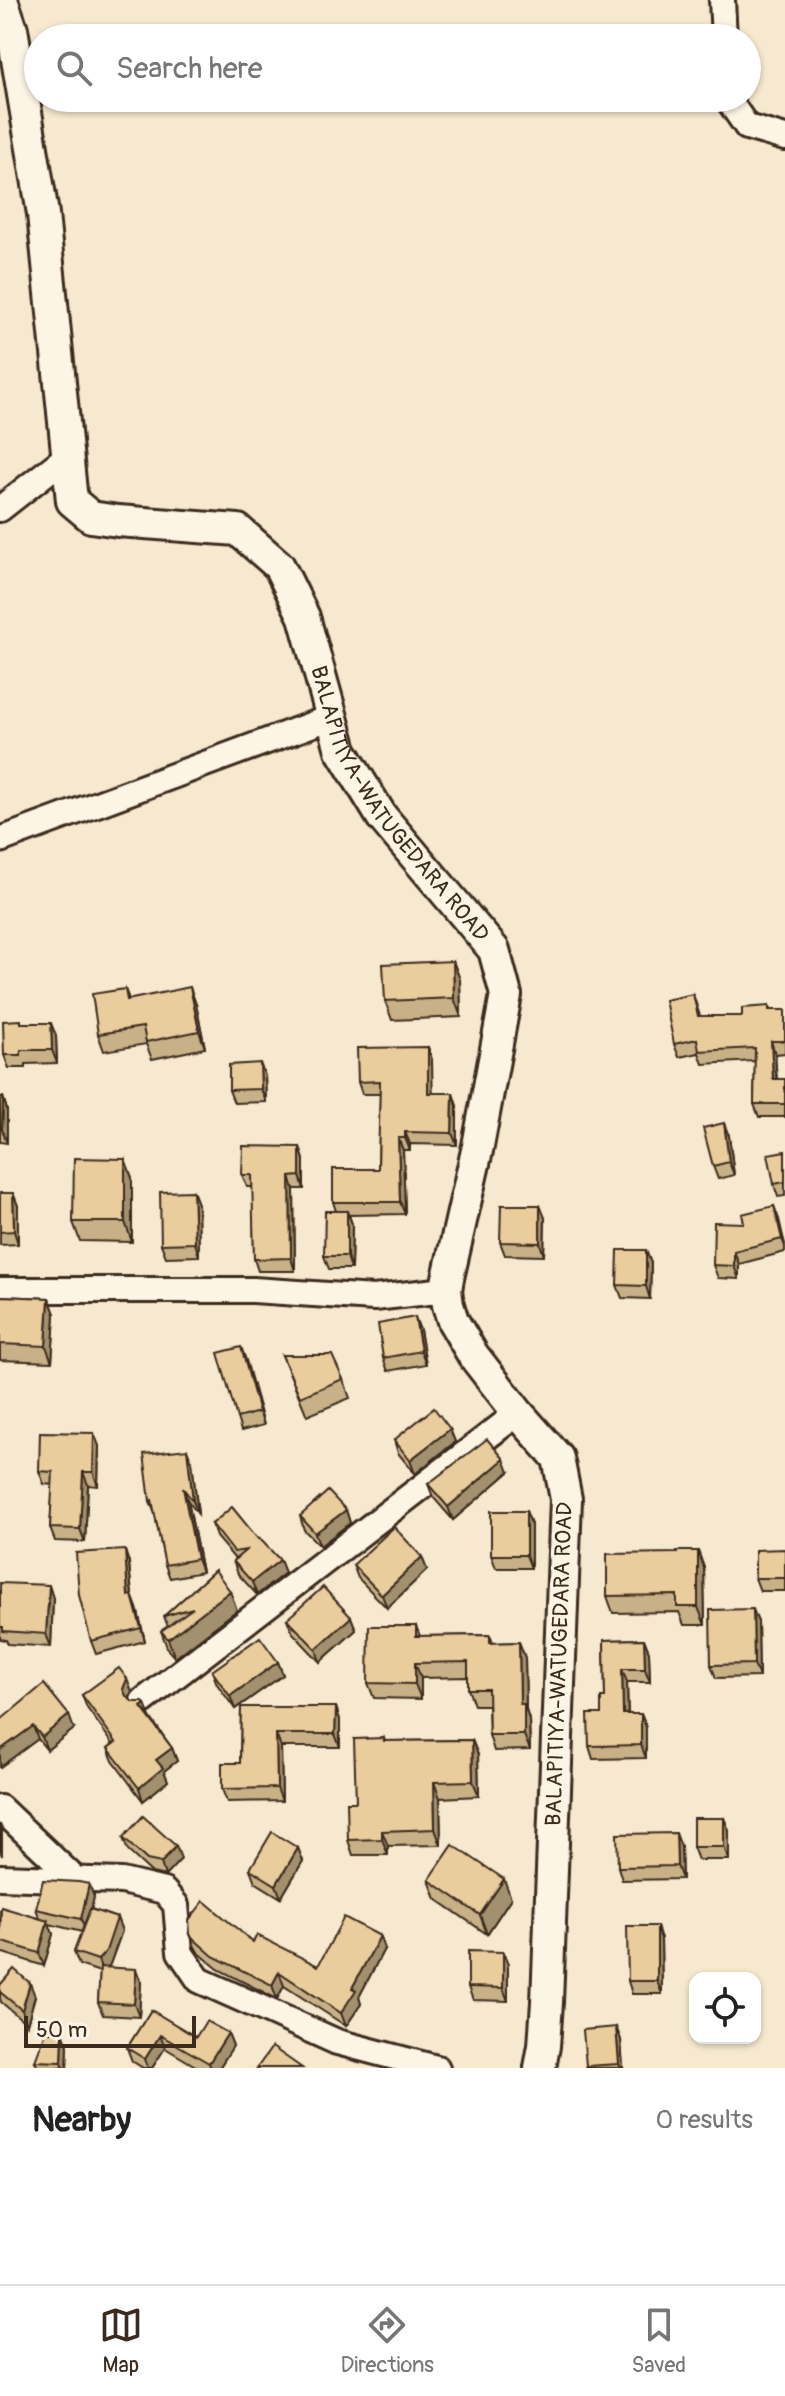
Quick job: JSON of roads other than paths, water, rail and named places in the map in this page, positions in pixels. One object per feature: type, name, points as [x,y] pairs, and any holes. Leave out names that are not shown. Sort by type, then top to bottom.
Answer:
[{"type":"main road","name":"BALAPITIYA-WATUGEDARA ROAD","points":[[2,0],[12,29],[24,101]]},
{"type":"main road","name":"BALAPITIYA-WATUGEDARA ROAD","points":[[26,112],[43,214],[72,501],[91,517],[238,530],[279,566],[304,617],[341,750],[382,817],[494,950],[506,995],[478,1146],[446,1290],[453,1321],[473,1355],[558,1458],[566,1499],[547,2002],[540,2068]]},
{"type":"street","points":[[722,0],[723,24]]},
{"type":"street","points":[[737,112],[747,127],[785,138]]},
{"type":"street","points":[[0,509],[66,457]]},
{"type":"street","points":[[0,840],[332,717]]},
{"type":"street","points":[[0,1290],[253,1290],[374,1298],[446,1290]]},
{"type":"street","points":[[143,1701],[518,1413]]},
{"type":"street","points":[[0,1808],[76,1880]]},
{"type":"street","points":[[0,1877],[122,1881],[164,1891],[176,1905],[180,1952],[199,1980],[337,2042],[437,2068]]}]
